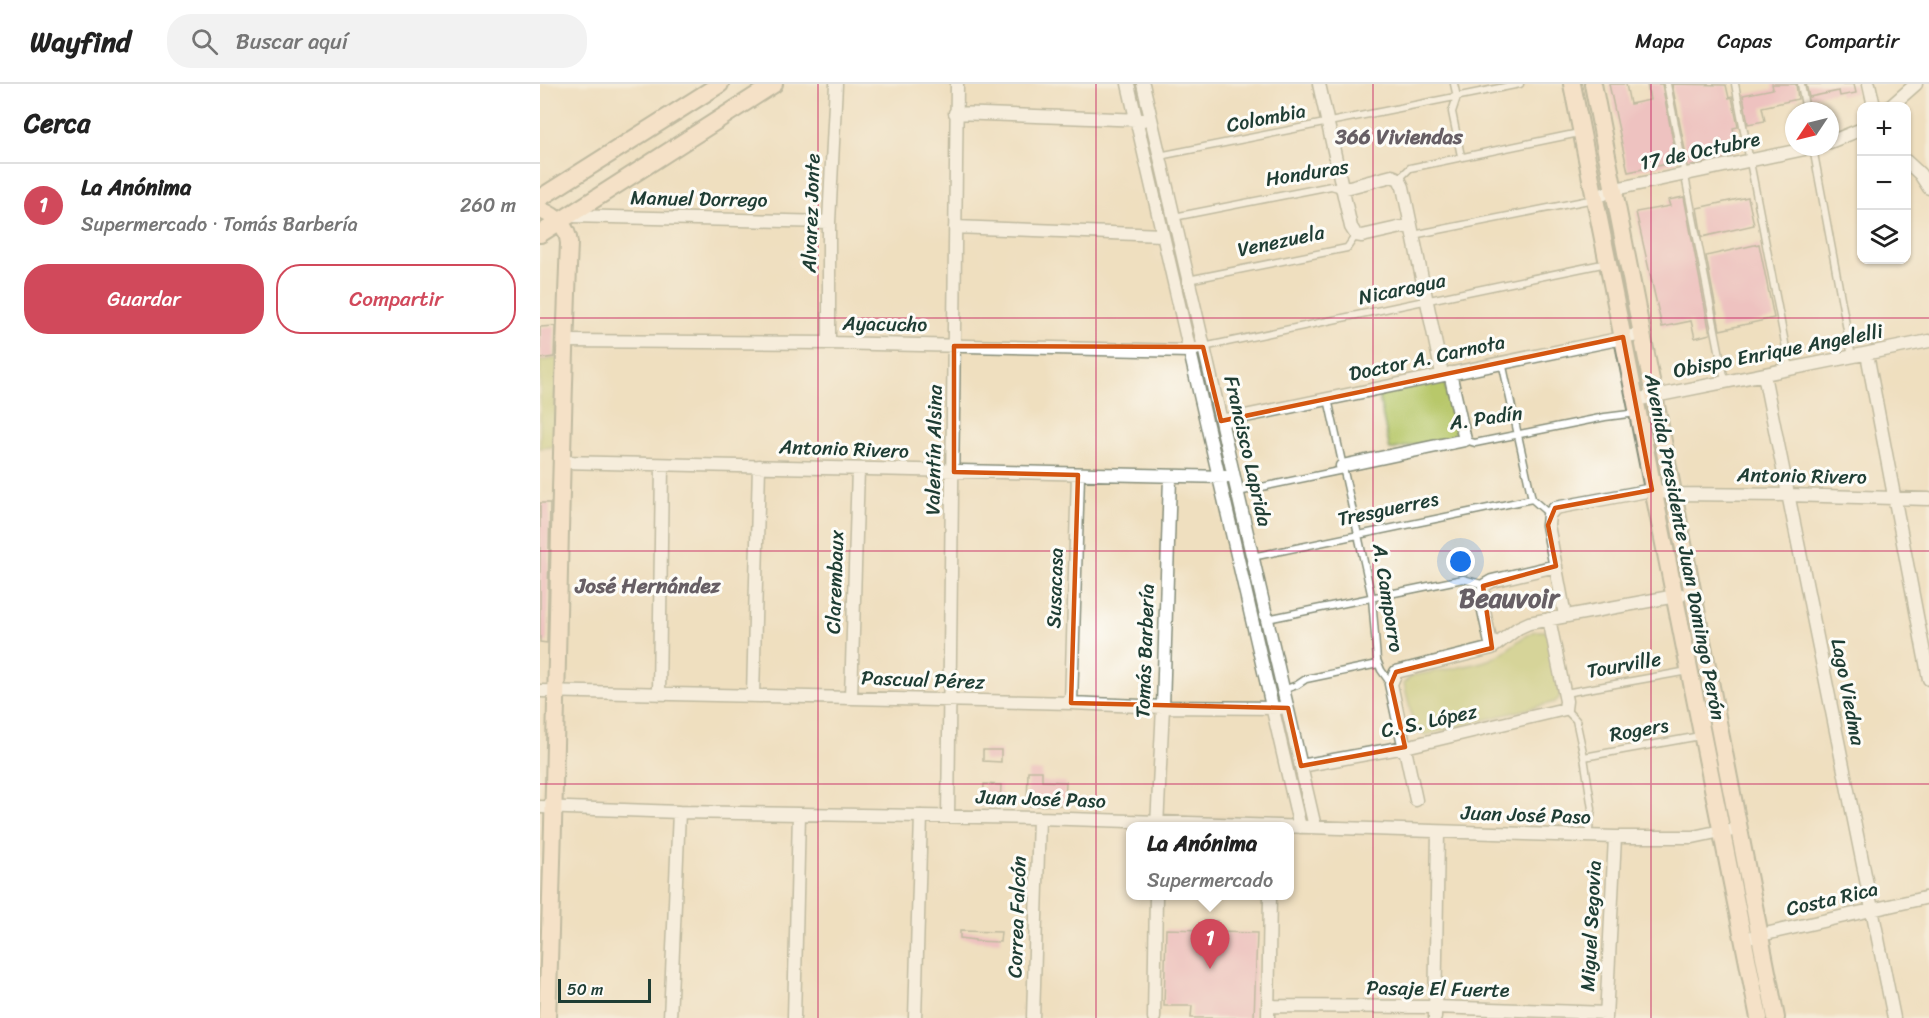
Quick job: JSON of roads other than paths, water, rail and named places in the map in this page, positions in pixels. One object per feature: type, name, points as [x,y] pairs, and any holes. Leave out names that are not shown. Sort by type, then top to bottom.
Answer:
[{"type":"main road","points":[[540,198],[720,84]]},
{"type":"main road","points":[[540,234],[569,218],[594,199],[774,84]]},
{"type":"main road","name":"Avenida Presidente Juan Domingo Perón","points":[[1572,84],[1759,1018]]},
{"type":"main road","name":"Avenida Presidente Juan Domingo Perón","points":[[1593,84],[1776,1018]]},
{"type":"main road","points":[[540,210],[569,218]]},
{"type":"main road","points":[[547,1018],[548,691],[561,462],[569,218]]},
{"type":"street","name":"Alvarez Jonte","points":[[829,343],[829,222],[836,84]]},
{"type":"street","name":"Valentín Alsina","points":[[948,816],[957,84]]},
{"type":"street","name":"Francisco Laprida","points":[[1128,84],[1300,827]]},
{"type":"street","name":"Francisco Laprida","points":[[1143,84],[1315,827]]},
{"type":"street","points":[[1319,84],[1342,189],[1356,235]]},
{"type":"street","points":[[1869,84],[1873,102]]},
{"type":"street","points":[[1896,102],[1916,84]]},
{"type":"street","points":[[955,113],[1150,120]]},
{"type":"street","points":[[1839,138],[1857,131]]},
{"type":"street","name":"17 de Octubre","points":[[1595,198],[1615,189],[1785,153]]},
{"type":"street","points":[[1911,166],[1929,188]]},
{"type":"street","name":"Honduras","points":[[1342,189],[1392,176],[1400,180]]},
{"type":"street","points":[[1400,180],[1427,301],[1465,440]]},
{"type":"street","name":"Manuel Dorrego","points":[[569,218],[829,222]]},
{"type":"street","points":[[955,226],[1162,235]]},
{"type":"street","name":"Venezuela","points":[[1356,235],[1411,230]]},
{"type":"street","name":"Doctor A. Carnota","points":[[1221,421],[1642,334]]},
{"type":"street","name":"Ayacucho","points":[[565,341],[954,345],[1189,351],[1203,347]]},
{"type":"street","name":"Obispo Enrique Angelelli","points":[[1636,407],[1654,396],[1929,341]]},
{"type":"street","points":[[1867,354],[1929,679]]},
{"type":"street","name":"Lago Viedma","points":[[1764,375],[1894,1018]]},
{"type":"street","name":"A. Padín","points":[[1342,468],[1465,440]]},
{"type":"street","name":"Antonio Rivero","points":[[561,462],[1234,477]]},
{"type":"street","points":[[659,694],[662,465]]},
{"type":"street","points":[[753,696],[759,466]]},
{"type":"street","name":"Clarembaux","points":[[851,697],[858,469]]},
{"type":"street","name":"Susacasa","points":[[1071,703],[1078,475]]},
{"type":"street","name":"Tomás Barbería","points":[[1157,822],[1170,477]]},
{"type":"street","points":[[1565,616],[1548,525],[1549,515],[1556,508],[1652,490],[1674,494]]},
{"type":"street","name":"Antonio Rivero","points":[[1674,494],[1929,499]]},
{"type":"street","points":[[1492,648],[1481,597],[1485,585],[1492,581],[1556,566]]},
{"type":"street","points":[[1391,684],[1396,672],[1492,648],[1518,628],[1550,619],[1694,592]]},
{"type":"street","points":[[1550,619],[1565,709]]},
{"type":"street","name":"A. Camporro","points":[[1391,684],[1416,800]]},
{"type":"street","name":"Pascual Pérez","points":[[548,691],[851,697],[1163,707],[1288,708]]},
{"type":"street","name":"C. S. López","points":[[1301,766],[1405,747],[1565,709]]},
{"type":"street","name":"Juan José Paso","points":[[548,807],[679,812],[1039,818],[1126,823]]},
{"type":"street","points":[[670,1018],[679,812]]},
{"type":"street","points":[[794,1018],[799,814]]},
{"type":"street","points":[[915,1018],[921,816]]},
{"type":"street","name":"Correa Falcón","points":[[1033,1018],[1039,818]]},
{"type":"street","name":"Juan José Paso","points":[[1294,827],[1615,837],[1693,837],[1720,831],[1740,831]]},
{"type":"street","points":[[1435,1013],[1438,832]]},
{"type":"street","name":"Miguel Segovia","points":[[1606,1015],[1615,837]]},
{"type":"street","name":"Costa Rica","points":[[1743,939],[1929,897]]},
{"type":"street","points":[[1154,1018],[1156,900]]},
{"type":"street","points":[[1268,1012],[1270,900]]},
{"type":"street","name":"Pasaje El Fuerte","points":[[1268,1012],[1606,1015]]},
{"type":"lane","points":[[1454,84],[1457,97],[1452,112],[1461,156]]},
{"type":"lane","name":"Colombia","points":[[1159,156],[1520,84]]},
{"type":"lane","points":[[1667,84],[1725,382]]},
{"type":"lane","points":[[1735,84],[1790,369]]},
{"type":"lane","points":[[1801,84],[1804,102]]},
{"type":"lane","name":"Honduras","points":[[1400,180],[1410,168],[1581,132]]},
{"type":"lane","points":[[1815,156],[1852,357]]},
{"type":"lane","name":"Honduras","points":[[1173,218],[1331,186],[1342,189]]},
{"type":"lane","name":"Venezuela","points":[[1411,230],[1595,198]]},
{"type":"lane","name":"Venezuela","points":[[1188,280],[1347,248],[1356,235]]},
{"type":"lane","name":"Nicaragua","points":[[1203,347],[1608,263]]},
{"type":"lane","points":[[1502,362],[1532,499],[1549,515]]},
{"type":"lane","name":"A. Camporro","points":[[1328,399],[1372,598],[1378,664],[1391,684]]},
{"type":"lane","name":"A. Padín","points":[[1465,440],[1475,443],[1605,417],[1636,407]]},
{"type":"lane","name":"A. Padín","points":[[1237,492],[1342,468]]},
{"type":"lane","name":"Tresguerres","points":[[1252,556],[1532,499]]},
{"type":"lane","points":[[1267,619],[1463,579],[1485,585]]},
{"type":"lane","points":[[1283,690],[1306,679],[1378,664]]},
{"type":"lane","name":"Tourville","points":[[1564,693],[1688,670]]},
{"type":"lane","points":[[1565,709],[1576,720],[1584,757],[1592,809],[1588,836]]},
{"type":"lane","name":"Rogers","points":[[1584,757],[1701,736]]},
{"type":"place","name":"La Anónima","points":[[1210,969]]},
{"type":"district","name":"366 Viviendas","points":[[1399,137]]},
{"type":"district","name":"José Hernández","points":[[648,586]]},
{"type":"district","name":"Beauvoir","points":[[1509,598]]}]
